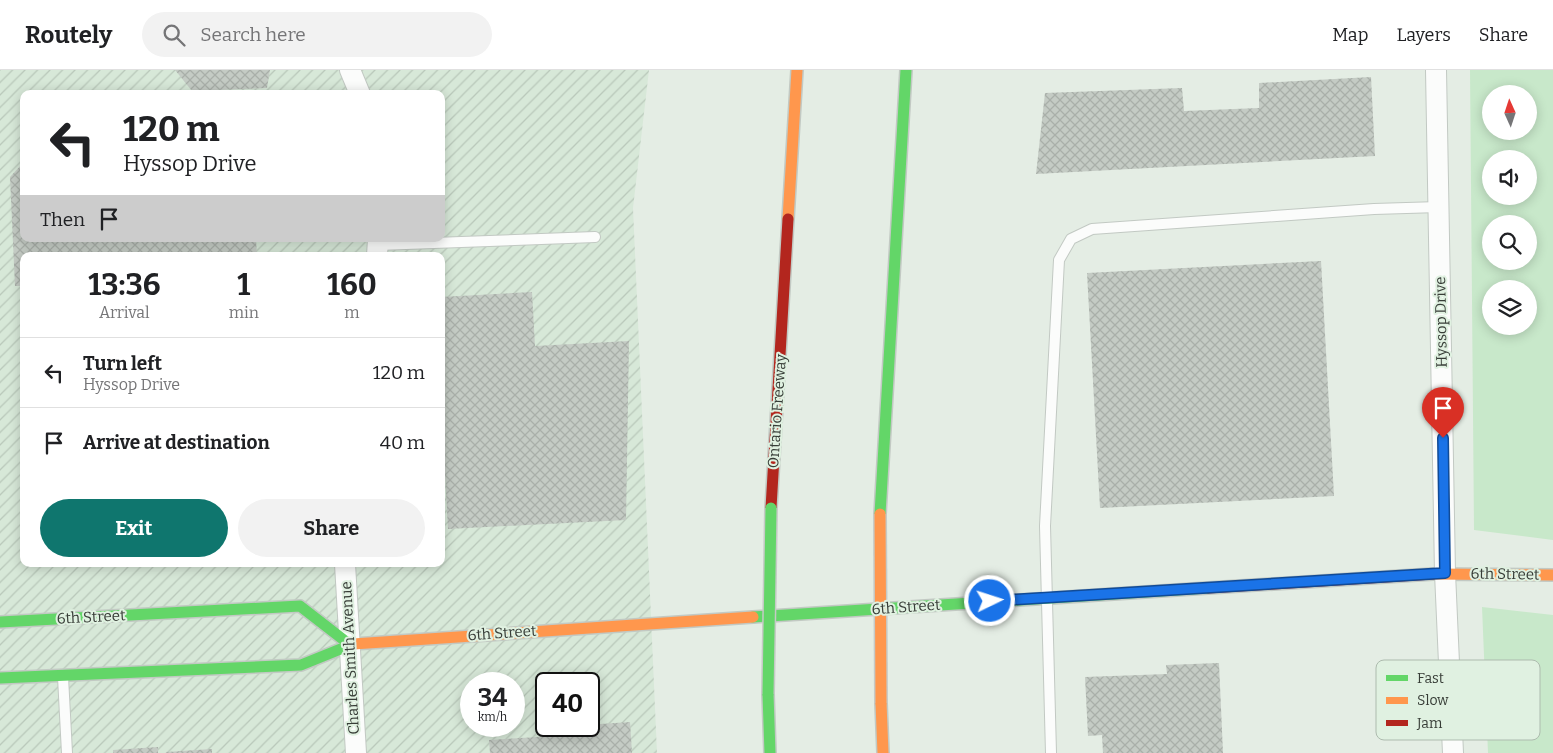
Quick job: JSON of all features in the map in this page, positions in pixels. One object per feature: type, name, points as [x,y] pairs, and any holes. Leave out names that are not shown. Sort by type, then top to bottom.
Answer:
[{"type":"main road","name":"Ontario Freeway","points":[[770,753],[768,694],[771,508],[798,70]]},
{"type":"main road","points":[[883,753],[880,514],[906,70]]},
{"type":"main road","name":"6th Street","points":[[0,678],[301,665],[349,644],[1445,573],[1553,575]]},
{"type":"main road","name":"6th Street","points":[[0,622],[300,606],[349,644]]},
{"type":"street","points":[[350,70],[358,90]]},
{"type":"street","name":"Hyssop Drive","points":[[1436,70],[1445,573],[1449,660]]},
{"type":"street","name":"Charles Smith Avenue","points":[[345,567],[356,753]]},
{"type":"street","name":"Hyssop Drive","points":[[1452,740],[1453,753]]},
{"type":"lane","points":[[1051,753],[1045,526],[1059,260],[1071,239],[1092,229],[1374,209],[1439,207]]},
{"type":"lane","points":[[378,247],[595,237]]},
{"type":"lane","points":[[62,675],[67,753]]},
{"type":"shaded area","points":[[0,70],[649,70],[633,208],[657,753],[0,753]]},
{"type":"green space","points":[[1470,70],[1553,70],[1553,540],[1474,530]]},
{"type":"green space","points":[[1482,607],[1553,615],[1553,753],[1488,753],[1487,740],[1540,740],[1540,660],[1484,660]]},
{"type":"building","points":[[175,70],[270,70],[267,88],[191,90]]},
{"type":"building","points":[[1371,77],[1375,156],[1036,174],[1045,93],[1182,88],[1184,111],[1259,108],[1259,83]]},
{"type":"building","points":[[20,166],[20,242],[256,242],[257,252],[20,252],[20,286],[15,286],[10,177]]},
{"type":"building","points":[[1321,261],[1334,496],[1100,508],[1087,273]]},
{"type":"building","points":[[532,292],[535,346],[629,341],[626,520],[448,529],[445,474],[445,297]]},
{"type":"building","points":[[1219,663],[1223,753],[1103,753],[1102,735],[1088,736],[1085,677],[1167,674],[1166,665]]},
{"type":"building","points":[[630,722],[632,753],[490,753],[489,740],[538,737],[600,737],[600,724]]},
{"type":"building","points":[[158,747],[158,753],[113,753],[113,750]]},
{"type":"building","points":[[212,749],[212,753],[166,753],[166,752]]},
{"type":"traffic: fast","points":[[880,514],[906,70]]},
{"type":"traffic: fast","points":[[768,694],[771,508]]},
{"type":"traffic: fast","points":[[753,617],[1208,588]]},
{"type":"traffic: fast","points":[[0,622],[300,606],[349,644]]},
{"type":"traffic: fast","points":[[0,678],[301,665],[353,644]]},
{"type":"traffic: fast","points":[[768,694],[770,753]]},
{"type":"traffic: slow","points":[[788,219],[797,70]]},
{"type":"traffic: slow","points":[[880,514],[881,703]]},
{"type":"traffic: slow","points":[[1433,574],[1553,575]]},
{"type":"traffic: slow","points":[[353,644],[753,617]]},
{"type":"traffic: slow","points":[[881,703],[883,753]]},
{"type":"traffic: jam","points":[[771,508],[788,219]]},
{"type":"traffic: jam","points":[[1208,588],[1433,574]]},
{"type":"route","points":[[990,601],[1376,579],[1445,573],[1443,438]]}]
